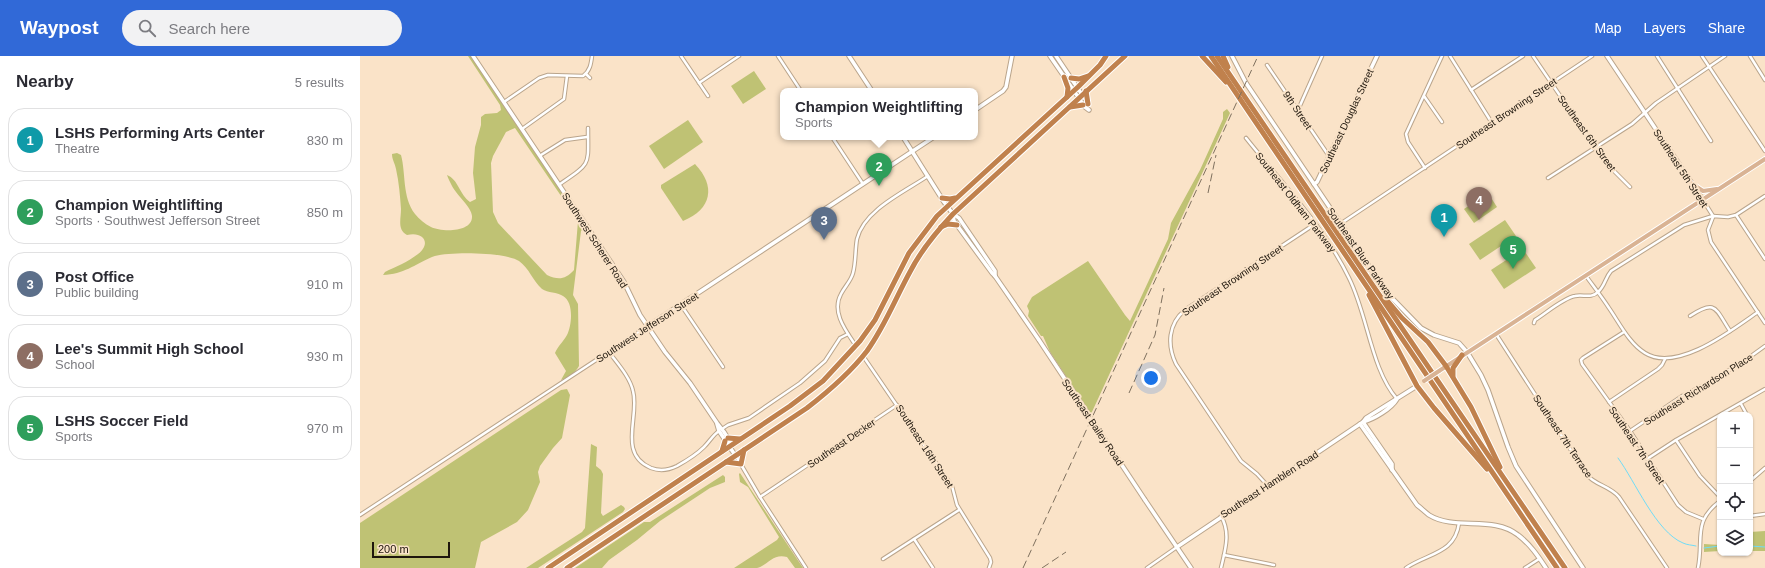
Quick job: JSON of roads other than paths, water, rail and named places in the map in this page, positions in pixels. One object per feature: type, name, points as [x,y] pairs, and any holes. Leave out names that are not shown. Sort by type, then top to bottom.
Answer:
[{"type":"highway","points":[[548,568],[813,389],[838,366],[856,346],[875,320],[909,253],[928,226],[947,206],[1076,89],[1106,56]]},
{"type":"highway","points":[[567,568],[824,395],[849,372],[863,356],[888,316],[920,255],[940,227],[1125,56]]},
{"type":"highway","points":[[1202,56],[1234,86]]},
{"type":"highway","points":[[1211,56],[1234,86],[1357,262],[1565,568]]},
{"type":"highway","points":[[1217,56],[1234,86],[1350,262],[1557,568]]},
{"type":"highway","points":[[1223,56],[1234,86]]},
{"type":"highway","points":[[1071,78],[1079,79],[1092,73]]},
{"type":"highway","points":[[1064,77],[1068,89],[1067,97]]},
{"type":"highway","points":[[1069,107],[1086,104],[1083,94]]},
{"type":"highway","points":[[942,198],[956,198]]},
{"type":"highway","points":[[940,227],[948,224],[957,225]]},
{"type":"highway","points":[[1350,262],[1350,265],[1369,294],[1417,386],[1434,408],[1485,466],[1509,499],[1513,502]]},
{"type":"highway","points":[[1357,262],[1360,263],[1390,304],[1428,342],[1446,366],[1471,407],[1495,460],[1511,486],[1512,491]]},
{"type":"highway","points":[[1453,377],[1454,368],[1465,353]]},
{"type":"highway","points":[[721,452],[727,439],[734,440],[741,438]]},
{"type":"highway","points":[[725,462],[741,464],[744,450]]},
{"type":"main road","points":[[1417,386],[1465,353],[1765,159]]},
{"type":"main road","points":[[1691,183],[1703,191],[1719,189]]},
{"type":"street","name":"Southwest Scherer Road","points":[[473,56],[541,155],[624,282],[636,309],[665,352],[700,397],[727,439],[735,455]]},
{"type":"street","points":[[504,102],[539,78],[552,74],[581,77],[586,74],[591,66],[592,56]]},
{"type":"street","points":[[681,56],[708,96]]},
{"type":"street","points":[[699,83],[739,56]]},
{"type":"street","points":[[778,56],[799,88]]},
{"type":"street","points":[[849,56],[870,88]]},
{"type":"street","points":[[978,108],[1003,91],[1006,87],[1012,56]]},
{"type":"street","points":[[1050,56],[1064,77],[1083,94],[1086,104]]},
{"type":"street","points":[[1056,56],[1071,78],[1076,89]]},
{"type":"street","name":"Southeast Blue Parkway","points":[[1232,56],[1246,83],[1381,284],[1409,317],[1425,331],[1457,342],[1481,375],[1516,466],[1583,568]]},
{"type":"street","points":[[1298,110],[1322,56]]},
{"type":"street","name":"Southeast Douglas Street","points":[[1314,184],[1317,182],[1377,56]]},
{"type":"street","points":[[1425,168],[1408,142],[1406,134],[1442,56]]},
{"type":"street","points":[[1450,56],[1492,123]]},
{"type":"street","points":[[1471,90],[1522,56]]},
{"type":"street","name":"Southeast 6th Street","points":[[1533,56],[1595,148],[1600,151],[1613,170],[1630,187]]},
{"type":"street","name":"Southeast Browning Street","points":[[1340,224],[1592,56]]},
{"type":"street","name":"Southeast 5th Street","points":[[1607,56],[1713,216],[1728,217],[1736,215]]},
{"type":"street","points":[[1657,56],[1711,141]]},
{"type":"street","points":[[1702,56],[1765,151]]},
{"type":"street","points":[[1548,178],[1632,124],[1645,112],[1726,56]]},
{"type":"street","points":[[1750,56],[1765,80]]},
{"type":"street","name":"9th Street","points":[[1268,65],[1329,156]]},
{"type":"street","points":[[586,74],[590,78]]},
{"type":"street","points":[[522,129],[564,99],[567,76]]},
{"type":"street","points":[[1424,95],[1442,122]]},
{"type":"street","points":[[560,184],[586,165],[589,154],[588,128]]},
{"type":"street","points":[[541,155],[565,140],[588,137]]},
{"type":"street","name":"Southeast Oldham Parkway","points":[[1246,138],[1333,248],[1352,284],[1364,314],[1382,375],[1397,400]]},
{"type":"street","points":[[834,140],[863,184]]},
{"type":"street","name":"Southeast Bailey Road","points":[[905,140],[953,214],[957,225],[995,276],[1039,340],[1191,568]]},
{"type":"street","name":"Southwest Jefferson Street","points":[[360,515],[681,305],[929,140]]},
{"type":"street","points":[[856,346],[839,316],[838,304],[842,292],[852,275],[857,239],[861,229],[869,217],[877,210],[928,176]]},
{"type":"street","points":[[1765,196],[1736,215],[1765,259]]},
{"type":"street","name":"Southeast Bailey Road","points":[[953,214],[959,218],[995,271],[995,276]]},
{"type":"street","points":[[1534,323],[1535,320],[1573,296],[1590,296],[1598,293],[1603,288],[1611,271],[1684,225],[1713,216]]},
{"type":"street","points":[[1713,216],[1708,230],[1710,242],[1765,323]]},
{"type":"street","name":"Southeast Browning Street","points":[[1267,485],[1257,474],[1241,461],[1176,364],[1170,346],[1171,332],[1178,317],[1184,310],[1315,224]]},
{"type":"street","points":[[1586,276],[1624,332],[1645,353],[1655,358],[1665,359],[1688,353],[1730,331],[1758,312]]},
{"type":"street","points":[[681,305],[723,367]]},
{"type":"street","points":[[1690,316],[1705,307],[1711,307],[1717,310],[1730,331]]},
{"type":"street","name":"Southeast 7th Street","points":[[1624,332],[1581,360],[1630,431],[1678,505],[1686,512],[1703,520]]},
{"type":"street","points":[[609,352],[633,389],[632,444],[635,454],[642,463],[656,470],[665,470],[673,468],[703,448],[728,425],[749,418],[800,383],[825,361],[840,338],[848,334]]},
{"type":"street","name":"Southeast 7th Terrace","points":[[1496,334],[1587,475],[1593,481],[1610,489],[1619,497],[1667,568]]},
{"type":"street","name":"Southeast Richardson Place","points":[[1630,431],[1682,396],[1706,384],[1765,346]]},
{"type":"street","name":"Southeast 16th Street","points":[[863,356],[952,486],[955,502],[959,510],[991,560],[989,568]]},
{"type":"street","points":[[1609,402],[1658,369],[1665,359]]},
{"type":"street","name":"Southeast Hamblen Road","points":[[1176,546],[1361,423],[1366,418],[1397,400],[1417,386]]},
{"type":"street","points":[[1648,459],[1676,440],[1765,389]]},
{"type":"street","points":[[1741,404],[1745,412]]},
{"type":"street","name":"Southeast Decker","points":[[760,497],[898,405]]},
{"type":"street","points":[[1361,423],[1392,464],[1392,470],[1417,505],[1430,516],[1459,522],[1497,525],[1516,534],[1531,546],[1546,568]]},
{"type":"street","points":[[1676,440],[1700,476],[1717,495]]},
{"type":"street","points":[[735,455],[806,568]]},
{"type":"street","points":[[1753,478],[1765,468]]},
{"type":"street","points":[[1698,568],[1703,520],[1717,504]]},
{"type":"street","points":[[883,559],[959,510]]},
{"type":"street","points":[[1753,516],[1765,514]]},
{"type":"street","points":[[1221,516],[1226,527],[1227,534],[1221,568]]},
{"type":"street","points":[[1406,568],[1448,546],[1456,535],[1459,522]]},
{"type":"street","points":[[914,539],[933,568]]},
{"type":"street","points":[[1147,568],[1176,546]]},
{"type":"street","points":[[1224,554],[1274,565]]},
{"type":"street","points":[[1525,568],[1540,558]]},
{"type":"waterway","points":[[1618,458],[1647,505],[1664,528],[1673,537],[1683,543],[1696,546]]},
{"type":"waterway","points":[[1704,548],[1717,546]]},
{"type":"waterway","points":[[1753,546],[1765,547]]},
{"type":"railway","points":[[1023,568],[1258,56]]},
{"type":"railway","points":[[1208,193],[1216,155]]},
{"type":"railway","points":[[1129,393],[1155,335],[1164,288]]},
{"type":"railway","points":[[1042,568],[1066,552]]},
{"type":"place","name":"Champion Weightlifting","points":[[879,186]]},
{"type":"place","name":"Lee's Summit High School","points":[[1479,220]]},
{"type":"place","name":"LSHS Performing Arts Center","points":[[1444,237]]},
{"type":"place","name":"Post Office","points":[[824,240]]},
{"type":"place","name":"LSHS Soccer Field","points":[[1513,269]]}]
